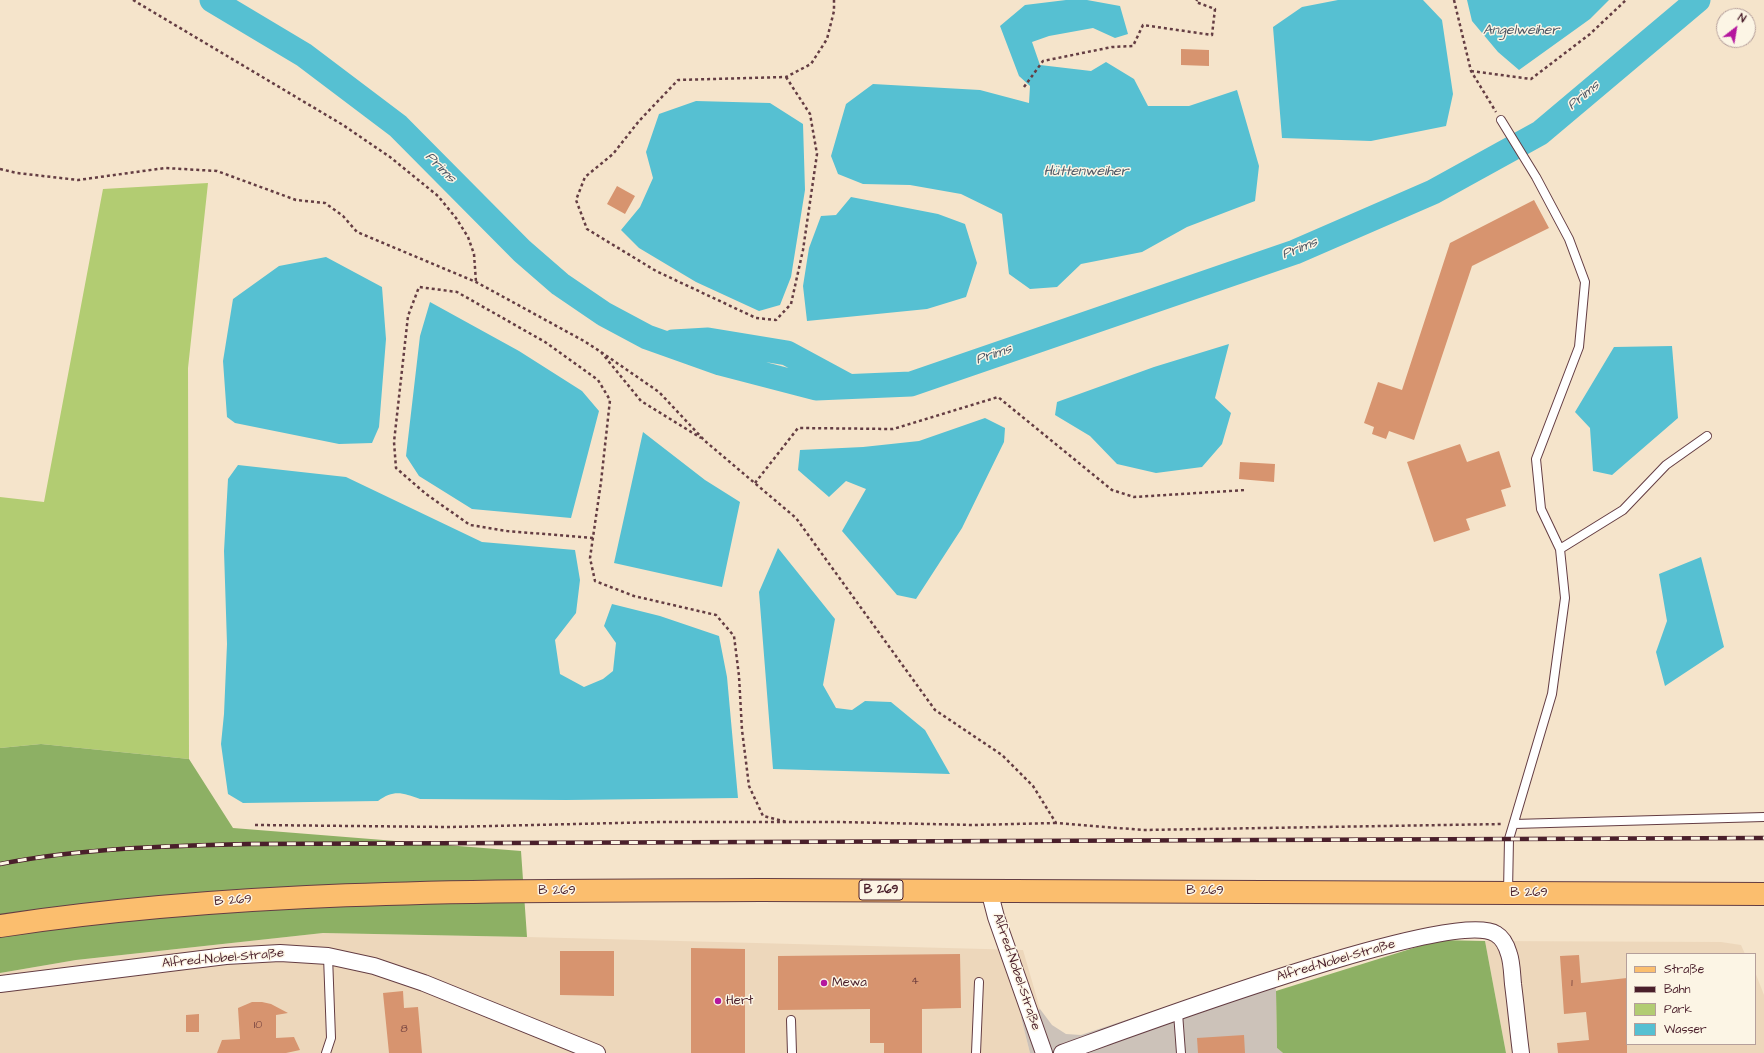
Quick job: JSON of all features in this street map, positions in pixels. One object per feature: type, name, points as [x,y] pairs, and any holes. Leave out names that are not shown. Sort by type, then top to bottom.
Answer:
[{"type":"main road","name":"B 269","points":[[0,926],[78,915],[150,908],[236,901],[371,894],[543,891],[989,890],[1764,894]]},
{"type":"street","name":"Alfred-Nobel-Straße","points":[[989,890],[996,917],[1044,1053]]},
{"type":"street","name":"Alfred-Nobel-Straße","points":[[1062,1053],[1275,978],[1410,939],[1452,932],[1486,931],[1495,933],[1501,938],[1510,955],[1521,1053]]},
{"type":"street","name":"Alfred-Nobel-Straße","points":[[0,984],[226,956],[280,953],[328,956],[374,966],[424,983],[597,1053]]},
{"type":"lane","points":[[1501,120],[1536,177],[1569,238],[1585,282],[1579,347],[1536,459],[1541,509],[1560,549],[1565,598],[1552,694],[1509,839],[1508,893]]},
{"type":"lane","points":[[1560,549],[1623,510],[1666,465],[1708,436]]},
{"type":"lane","points":[[1514,824],[1764,817]]},
{"type":"lane","points":[[326,1053],[331,1038],[328,956]]},
{"type":"lane","points":[[976,1053],[979,982]]},
{"type":"lane","points":[[1178,1013],[1181,1053]]},
{"type":"lane","points":[[791,1020],[792,1053]]},
{"type":"path","points":[[133,0],[344,125],[390,157],[438,196],[456,218],[468,237],[474,254],[476,282]]},
{"type":"path","points":[[786,77],[810,114],[817,154],[803,250],[791,304],[776,320],[756,318],[656,271],[587,229],[576,200],[585,176],[613,154],[639,120],[678,80],[786,77],[811,64],[827,39],[834,11],[834,0]]},
{"type":"path","points":[[1454,0],[1471,71],[1501,120]]},
{"type":"path","points":[[1471,71],[1531,79],[1590,34],[1626,0]]},
{"type":"path","points":[[1024,87],[1043,61],[1112,47],[1133,46],[1143,25],[1212,35],[1215,9],[1196,1]]},
{"type":"path","points":[[0,169],[17,173],[78,180],[165,168],[217,171],[296,200],[325,203],[343,216],[357,232],[476,282],[584,341],[659,392],[705,441],[796,518],[935,710],[1002,755],[1033,786],[1056,823]]},
{"type":"path","points":[[592,538],[470,525],[426,494],[396,468],[394,442],[408,316],[419,287],[457,292],[545,342],[598,380],[610,400],[590,558],[595,582],[634,596],[716,616],[734,636],[739,676],[742,730],[749,786],[764,816],[787,822]]},
{"type":"path","points":[[601,352],[641,401],[705,441]]},
{"type":"path","points":[[756,483],[798,428],[893,429],[998,398],[1112,490],[1134,497],[1246,490]]},
{"type":"path","points":[[255,825],[450,827],[660,822],[787,822],[974,825],[1056,823],[1143,830],[1514,824]]},
{"type":"shaded area","points":[[323,933],[1023,950],[1040,1009],[1021,1017],[1030,1053],[0,1053],[0,973],[76,960]]},
{"type":"shaded area","points":[[1485,941],[1721,942],[1741,945],[1745,953],[1626,953],[1626,1045],[1756,1045],[1756,975],[1764,995],[1764,1053],[1506,1053]]},
{"type":"shaded area","points":[[1273,971],[1276,991],[1277,1048],[1283,1053],[1030,1053],[1021,1017],[1040,1009],[1052,1025],[1066,1034],[1081,1035]]},
{"type":"green space","points":[[208,183],[188,368],[189,759],[41,744],[0,748],[0,497],[44,502],[103,189]]},
{"type":"green space","points":[[41,744],[189,759],[233,828],[521,851],[527,937],[323,933],[76,960],[0,973],[0,748]]},
{"type":"green space","points":[[1439,940],[1485,941],[1506,1053],[1283,1053],[1277,1048],[1276,991]]},
{"type":"water","name":"Hüttenweiher","points":[[1066,0],[1087,0],[1120,6],[1128,34],[1115,38],[1093,28],[1049,36],[1032,42],[1040,65],[1091,71],[1106,62],[1134,79],[1148,106],[1189,106],[1237,90],[1259,166],[1255,201],[1187,227],[1142,252],[1081,264],[1057,287],[1030,289],[1009,274],[1002,214],[961,194],[910,185],[863,184],[838,174],[831,156],[846,104],[873,84],[980,90],[1029,103],[1030,86],[1019,76],[1000,26],[1025,5]]},
{"type":"water","points":[[1338,0],[1423,0],[1442,20],[1453,94],[1446,126],[1371,141],[1282,138],[1273,27],[1302,7]]},
{"type":"water","name":"Angelweiher","points":[[1467,0],[1609,0],[1590,19],[1519,70],[1498,52],[1472,21]]},
{"type":"water","points":[[696,101],[770,103],[803,124],[805,190],[791,277],[780,305],[759,311],[696,282],[639,248],[621,230],[640,207],[653,178],[646,152],[659,114]]},
{"type":"water","points":[[851,197],[938,214],[965,224],[977,263],[966,297],[927,309],[807,321],[803,286],[809,248],[821,216],[836,215]]},
{"type":"water","points":[[326,257],[382,287],[386,339],[379,427],[372,443],[339,444],[235,423],[227,417],[223,361],[233,299],[279,266]]},
{"type":"water","points":[[430,302],[519,351],[582,391],[599,411],[571,518],[472,509],[419,476],[406,456],[420,336]]},
{"type":"water","points":[[1229,344],[1215,398],[1231,413],[1222,444],[1202,467],[1156,473],[1117,464],[1090,436],[1055,415],[1057,402],[1154,367]]},
{"type":"water","points":[[1672,346],[1678,418],[1612,475],[1593,471],[1590,428],[1575,412],[1614,347]]},
{"type":"water","points":[[985,418],[1005,428],[1004,442],[962,528],[916,599],[897,595],[842,531],[866,489],[846,481],[829,497],[798,470],[800,450],[863,447],[919,441]]},
{"type":"water","points":[[643,432],[705,480],[740,502],[722,587],[614,563]]},
{"type":"water","points":[[238,465],[346,477],[482,542],[575,550],[580,580],[576,613],[555,640],[560,674],[584,687],[603,679],[613,671],[616,643],[604,626],[612,604],[660,616],[719,636],[727,677],[738,798],[566,800],[420,799],[399,793],[389,795],[378,801],[243,803],[228,794],[221,744],[227,644],[224,551],[228,479]]},
{"type":"water","points":[[778,548],[835,619],[823,685],[836,708],[852,710],[865,701],[891,702],[925,730],[950,774],[773,769],[759,592]]},
{"type":"water","points":[[1701,557],[1724,647],[1665,686],[1656,652],[1667,621],[1659,574]]},
{"type":"building","points":[[1181,49],[1209,50],[1209,66],[1181,65]]},
{"type":"building","points":[[617,186],[635,196],[625,214],[607,204]]},
{"type":"building","points":[[1534,200],[1549,228],[1472,266],[1414,440],[1389,431],[1386,439],[1372,434],[1374,427],[1364,423],[1378,382],[1402,390],[1450,243]]},
{"type":"building","points":[[1460,444],[1467,462],[1499,451],[1511,487],[1501,490],[1506,506],[1466,519],[1470,530],[1434,542],[1407,462]]},
{"type":"building","points":[[1240,462],[1275,464],[1274,482],[1239,479]]},
{"type":"building","name":"Hert","points":[[691,948],[745,949],[745,1053],[691,1053]]},
{"type":"building","points":[[560,951],[614,951],[614,996],[560,995]]},
{"type":"building","points":[[960,954],[961,1008],[922,1009],[922,1053],[884,1053],[884,1043],[870,1043],[870,1009],[778,1010],[778,956]]},
{"type":"building","points":[[1579,955],[1581,983],[1626,978],[1627,1053],[1558,1053],[1557,1043],[1589,1040],[1586,1012],[1564,1014],[1560,956]]},
{"type":"building","points":[[403,991],[404,1008],[418,1007],[422,1053],[389,1053],[383,993]]},
{"type":"building","points":[[252,1002],[271,1004],[288,1013],[276,1015],[276,1038],[294,1037],[300,1050],[286,1053],[217,1053],[222,1040],[240,1039],[238,1008]]},
{"type":"building","points":[[199,1014],[199,1032],[186,1032],[186,1015]]},
{"type":"building","points":[[1244,1035],[1245,1053],[1198,1053],[1197,1038]]},
{"type":"waterway","name":"Prims","points":[[212,0],[304,55],[398,126],[522,251],[560,284],[604,314],[647,337],[720,363],[816,388],[911,384],[1295,252],[1433,192],[1540,133],[1698,0]]},
{"type":"waterway","name":"Prims","points":[[673,342],[708,340],[787,353],[848,386]]},
{"type":"railway","points":[[0,864],[62,854],[93,851],[249,844],[1764,838]]},
{"type":"place","name":"Mewa","points":[[824,983]]},
{"type":"place","name":"Hert","points":[[718,1001]]}]
